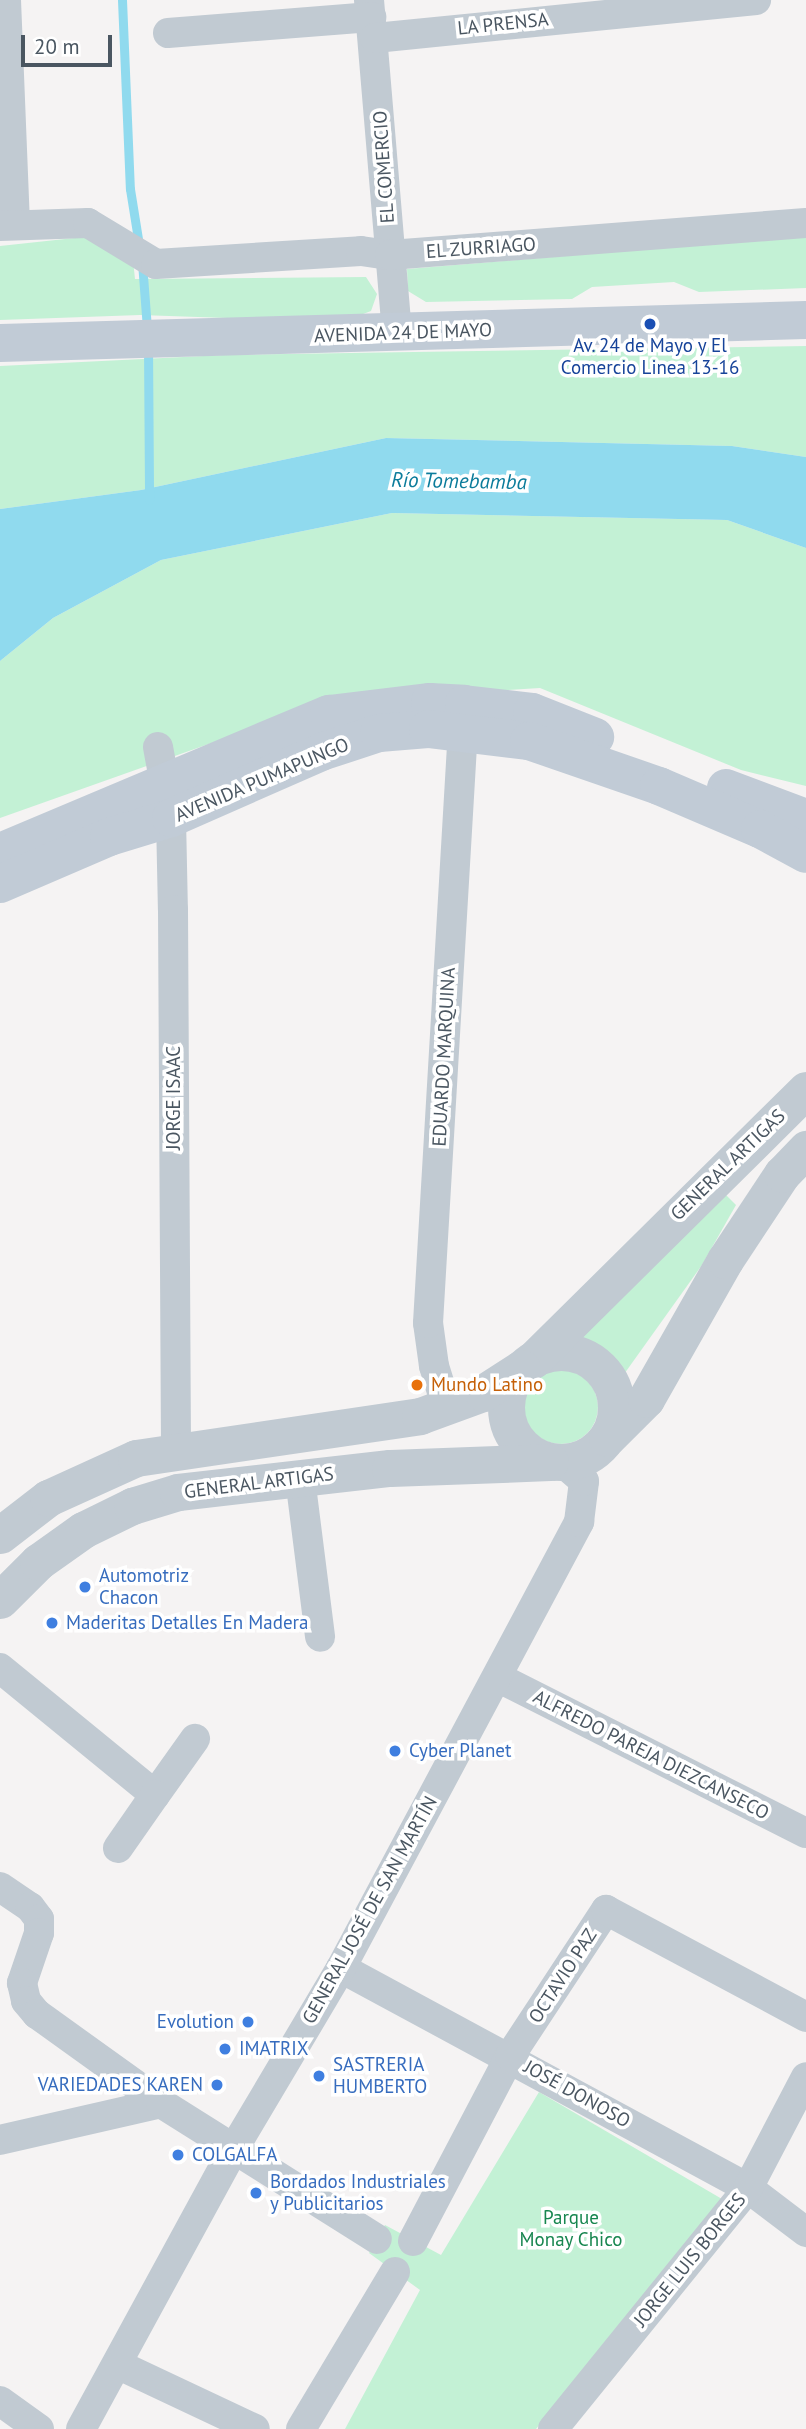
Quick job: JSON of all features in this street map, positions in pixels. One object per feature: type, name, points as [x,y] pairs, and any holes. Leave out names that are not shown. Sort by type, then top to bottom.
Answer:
[{"type":"main road","name":"AVENIDA 24 DE MAYO","points":[[0,343],[397,334],[806,320]]},
{"type":"main road","name":"AVENIDA PUMAPUNGO","points":[[0,852],[167,802],[379,733],[463,718],[532,712],[806,818]]},
{"type":"main road","name":"AVENIDA PUMAPUNGO","points":[[463,718],[585,759],[747,823],[806,854]]},
{"type":"main road","name":"AVENIDA PUMAPUNGO","points":[[0,884],[109,837],[167,802]]},
{"type":"street","points":[[6,0],[8,225]]},
{"type":"street","name":"LA PRENSA","points":[[168,33],[372,18],[756,0]]},
{"type":"street","name":"EL COMERCIO","points":[[372,18],[397,334]]},
{"type":"street","name":"EL ZURRIAGO","points":[[8,225],[88,223],[156,264],[361,251],[390,255],[806,223]]},
{"type":"street","name":"EDUARDO MARQUINA","points":[[447,1408],[433,1366],[428,1323],[463,718]]},
{"type":"street","name":"JORGE ISAAC","points":[[159,747],[167,802],[176,1450]]},
{"type":"street","name":"GENERAL ARTIGAS","points":[[556,1462],[524,1448],[508,1423],[507,1394],[528,1364],[806,1090]]},
{"type":"street","name":"GENERAL ARTIGAS","points":[[0,1600],[38,1562],[83,1530],[132,1506],[205,1488],[390,1468],[556,1462],[588,1455],[646,1399],[725,1259],[782,1174],[806,1149]]},
{"type":"street","name":"GENERAL ARTIGAS","points":[[0,1535],[48,1498],[136,1458],[176,1450],[373,1426],[447,1408],[483,1393],[528,1364],[562,1352],[589,1361],[601,1370],[615,1396],[616,1411],[607,1438]]},
{"type":"street","name":"GENERAL JOSÉ DE SAN MARTÍN","points":[[81,2429],[119,2365],[233,2150],[341,1968],[579,1522],[584,1481],[556,1462]]},
{"type":"street","points":[[300,1478],[320,1637]]},
{"type":"street","points":[[0,1668],[155,1795]]},
{"type":"street","name":"ALFREDO PAREJA DIEZCANSECO","points":[[497,1677],[806,1833]]},
{"type":"street","points":[[118,1848],[195,1740]]},
{"type":"street","points":[[0,1887],[30,1907],[39,1919],[39,1933],[22,1983],[26,2001],[37,2014],[161,2104],[377,2239]]},
{"type":"street","name":"OCTAVIO PAZ","points":[[413,2241],[510,2056],[606,1910],[806,2017]]},
{"type":"street","name":"JOSÉ DONOSO","points":[[341,1968],[510,2056],[748,2188],[806,2232]]},
{"type":"street","name":"JORGE LUIS BORGES","points":[[554,2429],[748,2188],[806,2077]]},
{"type":"street","points":[[0,2140],[161,2104]]},
{"type":"street","points":[[301,2429],[395,2272]]},
{"type":"street","points":[[119,2365],[255,2429]]},
{"type":"street","points":[[0,2401],[39,2429]]},
{"type":"green space","points":[[130,232],[135,279],[366,277],[377,294],[371,311],[342,322],[140,315],[0,320],[0,246]]},
{"type":"green space","points":[[806,236],[806,288],[699,292],[674,282],[592,287],[572,299],[426,302],[408,291],[407,269]]},
{"type":"green space","points":[[806,346],[806,457],[732,446],[386,438],[141,490],[0,509],[0,366],[224,355]]},
{"type":"green space","points":[[392,513],[727,520],[806,548],[806,786],[741,770],[540,688],[327,702],[0,818],[0,661],[53,618],[161,560]]},
{"type":"green space","points":[[726,1195],[736,1205],[702,1265],[622,1377],[579,1336]]},
{"type":"green space","points":[[561,1370],[582,1376],[592,1386],[598,1407],[592,1428],[582,1438],[561,1444],[540,1438],[530,1428],[524,1407],[530,1386],[540,1376]]},
{"type":"green space","name":"Parque Monay Chico","points":[[539,2092],[722,2199],[536,2429],[345,2429],[420,2290],[369,2253],[385,2225],[441,2255]]},
{"type":"water","name":"Río Tomebamba","points":[[386,438],[732,446],[806,457],[806,548],[727,520],[392,513],[161,560],[53,618],[0,661],[0,509],[141,490]]},
{"type":"waterway","points":[[122,0],[130,189],[139,245]]},
{"type":"waterway","points":[[142,262],[147,328]]},
{"type":"waterway","points":[[148,346],[149,500]]},
{"type":"place","name":"Av. 24 de Mayo y El Comercio Linea 13-16","points":[[650,324]]},
{"type":"place","name":"Mundo Latino","points":[[417,1385]]},
{"type":"place","name":"Automotriz Chacon","points":[[85,1587]]},
{"type":"place","name":"Maderitas Detalles En Madera","points":[[52,1623]]},
{"type":"place","name":"Cyber Planet","points":[[395,1751]]},
{"type":"place","name":"Evolution","points":[[248,2022]]},
{"type":"place","name":"IMATRIX","points":[[225,2049]]},
{"type":"place","name":"SASTRERIA HUMBERTO","points":[[319,2076]]},
{"type":"place","name":"VARIEDADES KAREN","points":[[217,2085]]},
{"type":"place","name":"COLGALFA","points":[[178,2155]]},
{"type":"place","name":"Bordados Industriales y Publicitarios","points":[[256,2193]]}]
